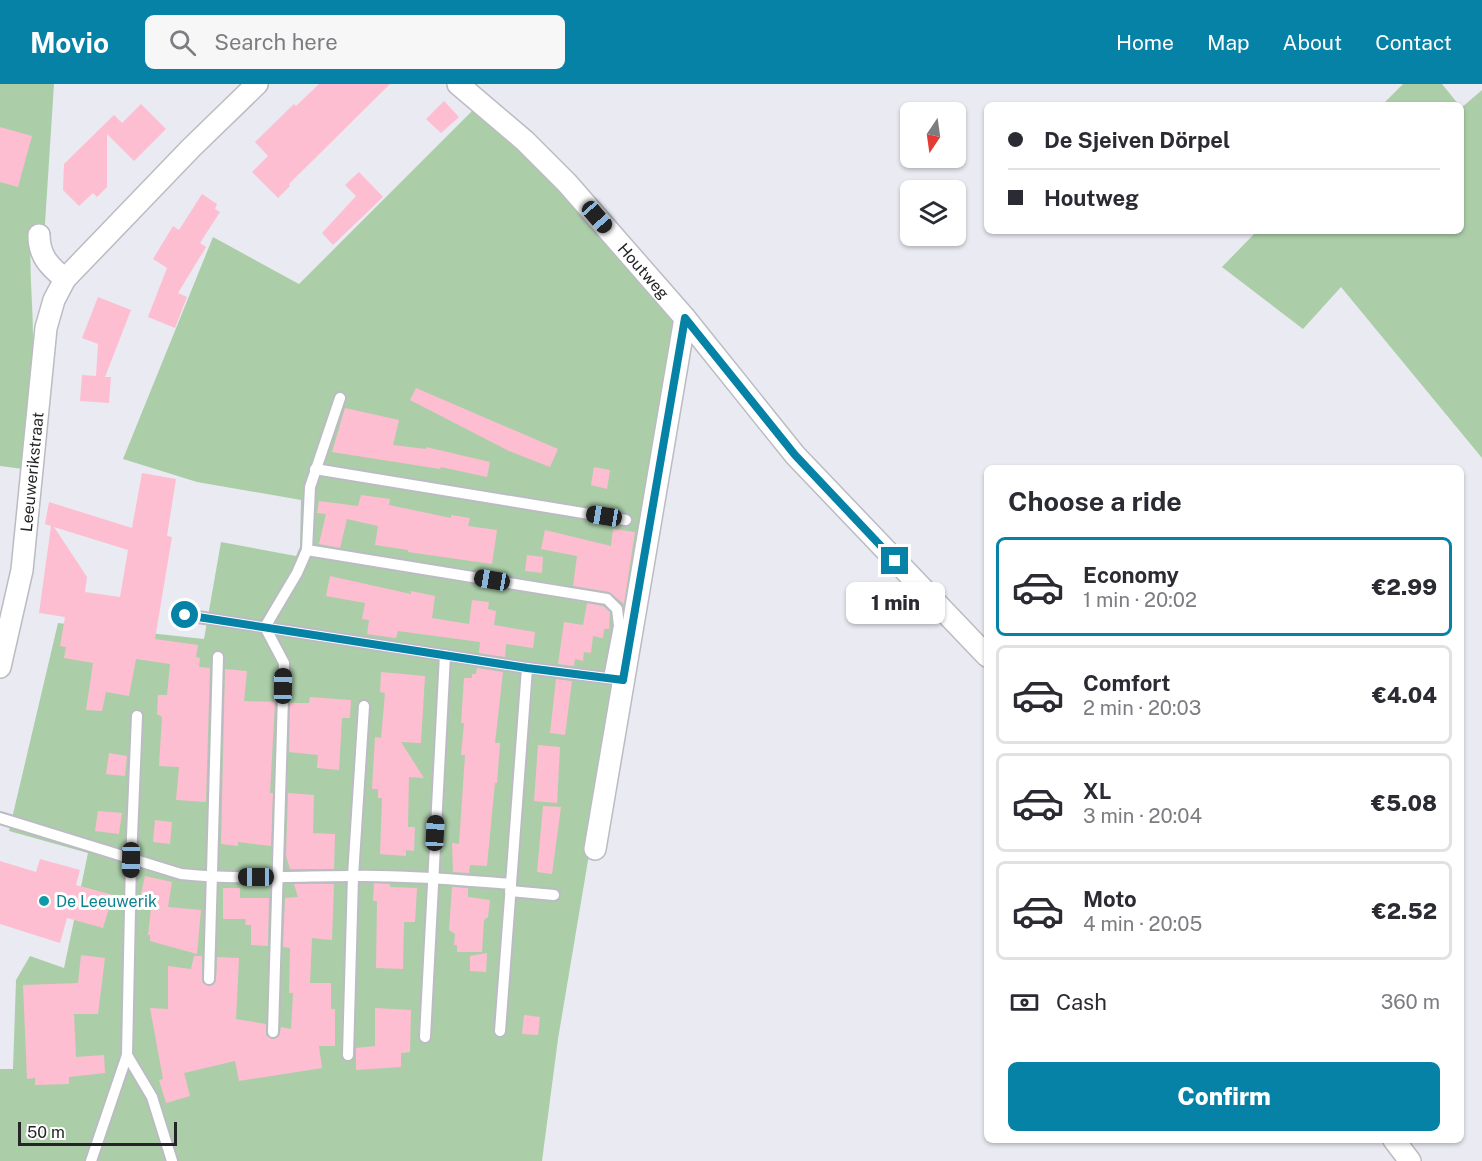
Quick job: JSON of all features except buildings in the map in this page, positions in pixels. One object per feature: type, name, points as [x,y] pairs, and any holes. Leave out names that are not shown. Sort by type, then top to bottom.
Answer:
[{"type":"street","name":"Leeuwerikstraat","points":[[0,667],[22,570],[46,328],[54,300],[64,279],[191,148],[257,84]]},
{"type":"street","name":"Houtweg","points":[[458,84],[525,141],[554,170],[685,318],[810,473],[984,653]]},
{"type":"street","points":[[39,235],[41,254],[48,266],[64,279]]},
{"type":"street","points":[[595,849],[616,679],[685,318]]},
{"type":"street","points":[[1396,1143],[1410,1161]]},
{"type":"lane","points":[[266,627],[297,573],[307,550],[308,507],[315,469],[340,398]]},
{"type":"lane","points":[[315,469],[626,520]]},
{"type":"lane","points":[[185,615],[527,668],[616,679],[619,626],[617,609],[607,599],[307,550]]},
{"type":"lane","points":[[266,627],[284,663],[273,1032]]},
{"type":"lane","points":[[425,1037],[445,655]]},
{"type":"lane","points":[[209,979],[218,657]]},
{"type":"lane","points":[[500,1031],[527,668]]},
{"type":"lane","points":[[348,1055],[353,876],[364,706]]},
{"type":"lane","points":[[92,1161],[127,1055],[137,716]]},
{"type":"lane","points":[[0,819],[181,874],[212,877],[433,878],[511,887],[554,895]]},
{"type":"lane","points":[[127,1055],[153,1097],[172,1161]]},
{"type":"green space","points":[[0,84],[54,84],[44,239],[31,239],[33,353],[23,469],[0,466]]},
{"type":"green space","points":[[1403,84],[1442,84],[1457,102],[1385,102]]},
{"type":"green space","points":[[1482,90],[1482,458],[1341,287],[1303,329],[1222,267],[1254,234],[1464,234],[1464,105]]},
{"type":"green space","points":[[474,109],[537,166],[678,325],[558,1039],[542,1161],[0,1161],[0,1069],[13,1069],[16,980],[30,956],[64,968],[88,853],[9,831],[58,623],[204,639],[221,542],[296,556],[300,547],[301,500],[197,482],[123,459],[213,237],[299,284]]},
{"type":"place","name":"De Leeuwerik","points":[[44,901]]},
{"type":"route","points":[[185,615],[527,668],[623,680],[685,318],[795,455],[895,561]]}]
